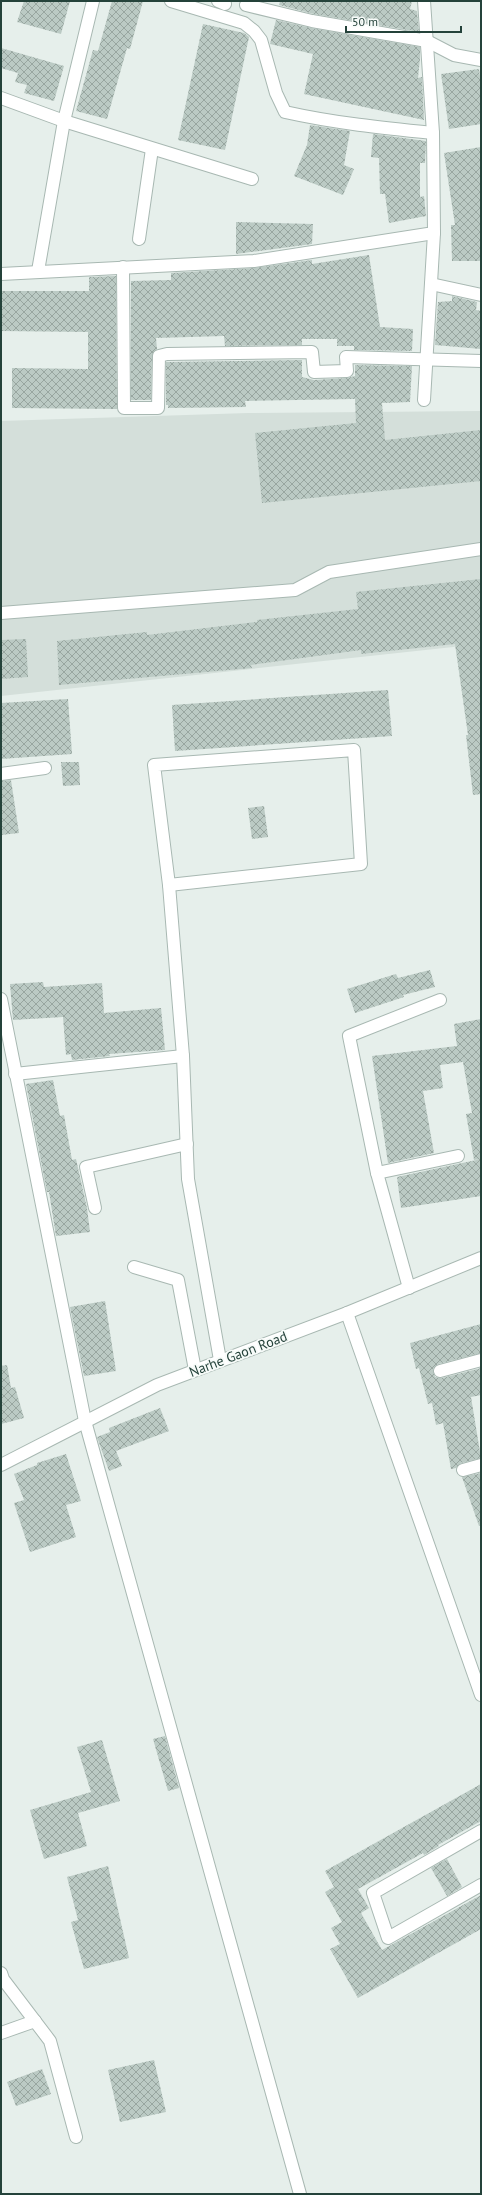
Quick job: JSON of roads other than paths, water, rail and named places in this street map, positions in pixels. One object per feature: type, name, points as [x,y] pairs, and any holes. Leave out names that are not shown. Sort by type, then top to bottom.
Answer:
[{"type":"street","points":[[38,271],[64,121],[92,1]]},
{"type":"street","points":[[171,1],[244,23],[254,31],[261,40],[276,93],[285,112],[322,120],[379,128],[433,133]]},
{"type":"street","points":[[424,1],[433,133],[434,233],[424,400]]},
{"type":"street","points":[[246,5],[312,21],[427,41],[454,55],[481,60]]},
{"type":"street","points":[[1,98],[64,121],[252,179]]},
{"type":"street","points":[[140,239],[152,149]]},
{"type":"street","points":[[1,274],[254,261],[434,233]]},
{"type":"street","points":[[123,267],[124,408],[158,408],[159,356],[163,355],[312,352],[314,372],[347,371],[346,357],[481,360]]},
{"type":"street","points":[[431,284],[481,295]]},
{"type":"street","points":[[1,613],[295,590],[329,572],[481,549]]},
{"type":"street","points":[[168,885],[361,864],[354,750],[154,766],[168,885],[183,1056],[188,1179],[220,1360]]},
{"type":"street","points":[[1,774],[45,768]]},
{"type":"street","points":[[1,999],[85,1421],[300,2194]]},
{"type":"street","points":[[409,1288],[377,1173],[348,1036],[440,1000]]},
{"type":"street","points":[[16,1074],[183,1056]]},
{"type":"street","points":[[95,1208],[86,1167],[187,1144]]},
{"type":"street","points":[[377,1173],[458,1156]]},
{"type":"street","name":"Narhe Gaon Road","points":[[1,1465],[157,1385],[347,1313],[481,1258]]},
{"type":"street","points":[[134,1267],[178,1280],[195,1370]]},
{"type":"street","points":[[347,1313],[481,1695]]},
{"type":"street","points":[[440,1371],[481,1360]]},
{"type":"street","points":[[463,1470],[481,1465]]},
{"type":"street","points":[[481,1831],[372,1893],[388,1938],[481,1885]]},
{"type":"street","points":[[1,1974],[3,1979],[50,2041],[76,2137]]},
{"type":"street","points":[[1,2033],[35,2021]]}]
